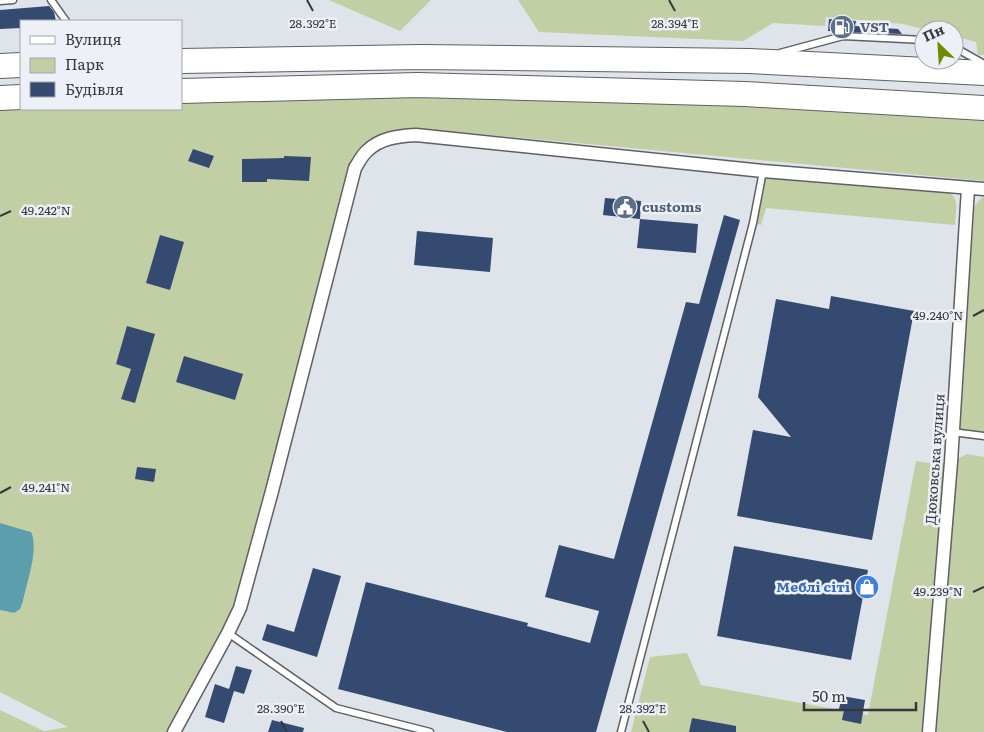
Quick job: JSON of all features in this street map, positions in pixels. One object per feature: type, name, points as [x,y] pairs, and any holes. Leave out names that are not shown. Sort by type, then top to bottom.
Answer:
[{"type":"highway","points":[[182,61],[421,57],[750,61],[984,73]]},
{"type":"highway","points":[[0,66],[20,65]]},
{"type":"highway","points":[[182,91],[418,85],[745,94],[984,108]]},
{"type":"highway","points":[[0,98],[20,97]]},
{"type":"street","points":[[174,732],[240,608],[355,168],[367,151],[384,140],[399,136],[416,135],[763,171],[984,189]]},
{"type":"street","name":"Дюковська вулиця","points":[[928,732],[952,432],[968,188]]},
{"type":"lane","points":[[0,1],[13,0]]},
{"type":"lane","points":[[52,0],[65,20]]},
{"type":"lane","points":[[750,61],[842,36],[914,40]]},
{"type":"lane","points":[[964,53],[984,64]]},
{"type":"lane","points":[[621,732],[753,223],[763,171]]},
{"type":"lane","points":[[952,432],[984,436]]},
{"type":"lane","points":[[228,633],[336,708],[430,732]]},
{"type":"green space","points":[[329,0],[431,0],[400,31]]},
{"type":"green space","points":[[518,0],[984,0],[984,55],[978,55],[976,42],[964,39],[964,20],[914,20],[914,27],[903,24],[826,17],[825,26],[773,23],[743,41],[539,32]]},
{"type":"green space","points":[[418,95],[748,104],[984,120],[984,181],[427,129],[416,135],[384,140],[355,168],[240,608],[174,732],[0,732],[0,710],[44,731],[68,727],[0,692],[0,610],[14,613],[31,532],[0,523],[0,106],[20,110],[182,110],[182,100]]},
{"type":"green space","points":[[763,171],[942,185],[955,198],[955,225],[766,208],[761,225],[753,223]]},
{"type":"green space","points":[[984,197],[984,436],[958,433],[973,209],[980,199]]},
{"type":"green space","points":[[967,454],[984,457],[984,732],[631,732],[650,657],[687,653],[701,685],[868,715],[916,461],[942,463]]},
{"type":"water","points":[[0,523],[31,532],[33,539],[32,566],[20,609],[14,613],[0,610]]},
{"type":"building","points":[[49,6],[54,12],[56,20],[20,20],[20,28],[0,29],[0,10]]},
{"type":"building","points":[[829,19],[856,21],[855,26],[898,29],[902,34],[828,31]]},
{"type":"building","points":[[193,149],[214,156],[209,168],[188,161]]},
{"type":"building","points":[[284,156],[311,157],[309,181],[267,179],[267,182],[242,182],[242,159],[284,158]]},
{"type":"building","points":[[605,198],[641,201],[640,219],[603,215]]},
{"type":"building","points":[[724,215],[740,220],[596,732],[507,732],[338,689],[366,582],[528,623],[527,626],[590,643],[599,611],[545,597],[559,545],[614,559],[686,302],[699,304]]},
{"type":"building","points":[[640,219],[698,224],[696,253],[637,248]]},
{"type":"building","points":[[417,231],[493,238],[490,272],[414,265]]},
{"type":"building","points":[[160,235],[184,242],[170,290],[146,283]]},
{"type":"building","points":[[831,296],[914,311],[872,540],[737,516],[753,430],[791,437],[758,397],[776,299],[829,309]]},
{"type":"building","points":[[127,326],[155,334],[135,403],[121,399],[131,369],[116,364]]},
{"type":"building","points":[[184,356],[243,374],[235,400],[176,382]]},
{"type":"building","points":[[137,467],[156,469],[154,482],[135,479]]},
{"type":"building","points":[[734,546],[868,570],[851,660],[717,636]]},
{"type":"building","points":[[313,568],[341,576],[317,657],[262,640],[267,624],[294,632]]},
{"type":"building","points":[[236,666],[252,670],[244,694],[234,691],[224,723],[205,717],[215,684],[229,689]]},
{"type":"building","points":[[842,696],[865,700],[861,724],[842,720],[844,710],[839,709]]},
{"type":"building","points":[[692,718],[736,726],[736,732],[689,732]]},
{"type":"building","points":[[272,720],[304,728],[303,732],[268,732]]},
{"type":"place","name":"VST","points":[[842,27]]},
{"type":"place","name":"customs","points":[[625,207]]},
{"type":"place","name":"Меблі сіті","points":[[867,587]]}]
